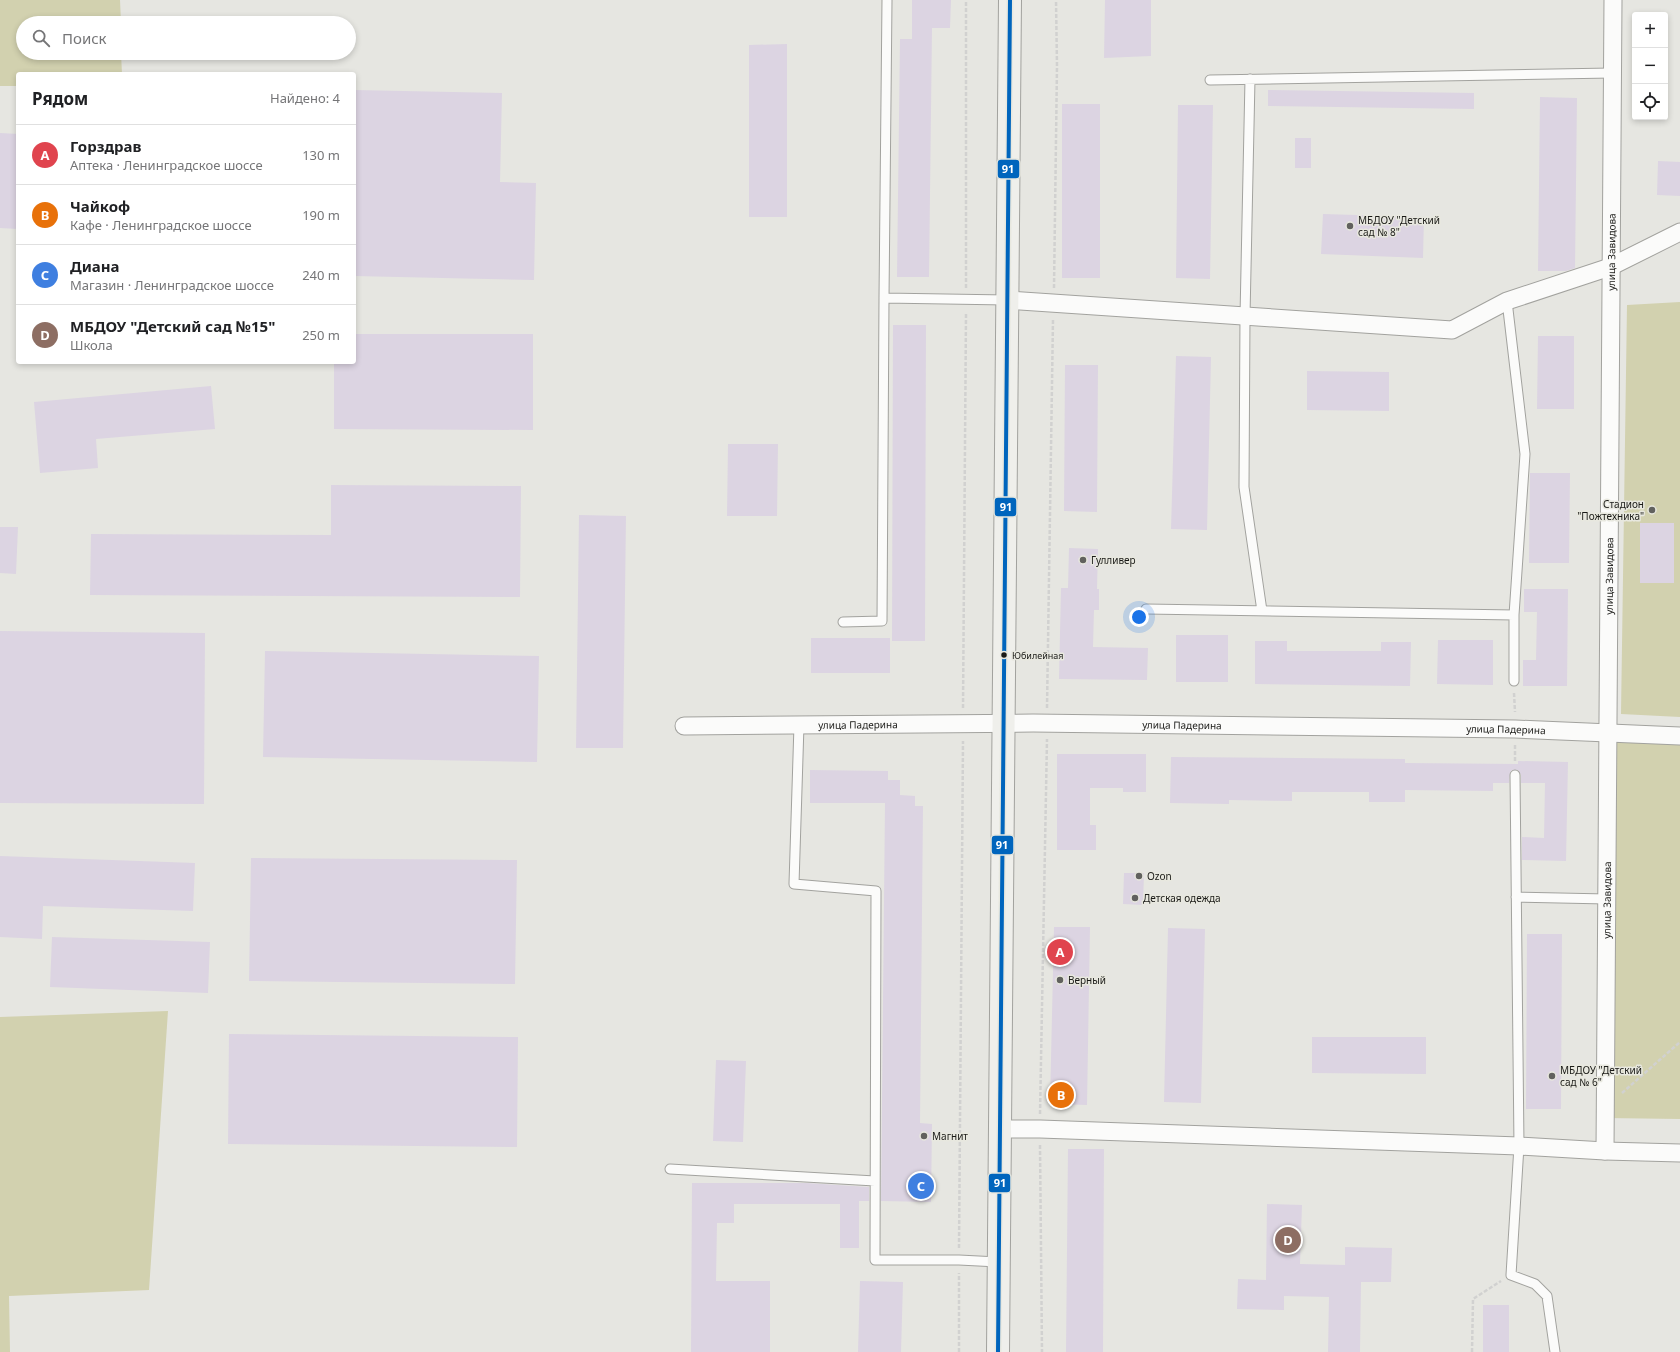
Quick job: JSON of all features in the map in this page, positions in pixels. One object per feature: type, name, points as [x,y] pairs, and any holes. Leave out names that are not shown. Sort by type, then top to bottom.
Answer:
[{"type":"main road","points":[[998,1352],[1010,0]]},
{"type":"street","name":"улица Завидова","points":[[1605,1152],[1613,0]]},
{"type":"street","points":[[1007,300],[1452,330],[1507,301],[1610,267],[1680,232]]},
{"type":"street","name":"улица Падерина","points":[[684,726],[1047,723],[1515,728],[1680,736]]},
{"type":"street","points":[[1000,1129],[1040,1129],[1519,1146],[1605,1152],[1680,1153]]},
{"type":"lane","points":[[843,622],[882,621],[887,0]]},
{"type":"lane","points":[[1210,80],[1612,73]]},
{"type":"lane","points":[[1250,79],[1245,316],[1244,487],[1262,611]]},
{"type":"lane","points":[[884,298],[1007,300]]},
{"type":"lane","points":[[1507,301],[1525,454],[1514,615],[1514,681]]},
{"type":"lane","points":[[1146,609],[1514,615]]},
{"type":"lane","points":[[799,725],[794,884],[876,891],[875,1260],[959,1260],[998,1262]]},
{"type":"lane","points":[[1515,775],[1519,1146],[1512,1275],[1535,1284],[1547,1296],[1555,1352]]},
{"type":"lane","points":[[1516,897],[1607,899]]},
{"type":"lane","points":[[670,1169],[875,1180]]},
{"type":"path","points":[[959,1352],[966,300],[966,0]]},
{"type":"path","points":[[1042,1352],[1040,1129],[1054,304],[1057,66],[1056,0]]},
{"type":"path","points":[[1605,1108],[1680,1042]]},
{"type":"path","points":[[1472,1352],[1473,1299],[1512,1275]]},
{"type":"green space","points":[[0,0],[120,0],[121,16],[16,16],[16,60],[121,60],[122,72],[16,72],[16,86],[0,86]]},
{"type":"green space","name":"Стадион \"Пожтехника\"","points":[[1680,302],[1680,717],[1621,714],[1627,305]]},
{"type":"green space","points":[[1608,732],[1680,736],[1680,1119],[1605,1118]]},
{"type":"green space","points":[[168,1011],[149,1290],[9,1296],[10,1352],[0,1352],[0,1017]]},
{"type":"building","points":[[912,0],[951,0],[950,28],[932,28],[929,277],[897,277],[900,39],[912,39]]},
{"type":"building","points":[[1105,0],[1151,0],[1151,56],[1104,58]]},
{"type":"building","points":[[787,44],[787,217],[749,217],[749,45]]},
{"type":"building","points":[[356,90],[502,93],[500,182],[536,183],[534,280],[356,276]]},
{"type":"building","points":[[1268,90],[1474,93],[1474,109],[1268,106]]},
{"type":"building","points":[[1540,97],[1577,98],[1575,268],[1566,271],[1538,271]]},
{"type":"building","points":[[1062,104],[1100,104],[1100,278],[1062,278]]},
{"type":"building","points":[[1178,105],[1213,105],[1210,279],[1176,278]]},
{"type":"building","points":[[0,133],[16,134],[16,229],[0,228]]},
{"type":"building","points":[[1295,138],[1311,138],[1311,168],[1295,168]]},
{"type":"building","points":[[1658,161],[1680,162],[1680,196],[1657,195]]},
{"type":"building","points":[[1323,214],[1424,217],[1423,258],[1321,254]]},
{"type":"building","points":[[893,325],[926,325],[925,641],[892,641]]},
{"type":"building","points":[[356,334],[533,334],[533,430],[334,429],[334,364],[356,364]]},
{"type":"building","points":[[1538,336],[1574,336],[1574,409],[1537,409]]},
{"type":"building","points":[[1176,356],[1211,357],[1207,530],[1171,529]]},
{"type":"building","points":[[1065,365],[1098,365],[1097,512],[1064,511]]},
{"type":"building","points":[[1307,371],[1389,372],[1389,411],[1307,410]]},
{"type":"building","points":[[211,386],[215,429],[96,439],[98,468],[40,473],[34,402]]},
{"type":"building","points":[[728,444],[778,444],[777,516],[727,516]]},
{"type":"building","points":[[1530,473],[1570,473],[1569,563],[1529,563]]},
{"type":"building","points":[[331,485],[521,486],[520,597],[90,595],[91,534],[331,535]]},
{"type":"building","points":[[579,515],[626,516],[623,748],[576,748]]},
{"type":"building","points":[[1640,523],[1674,523],[1674,583],[1640,583]]},
{"type":"building","points":[[0,527],[18,527],[16,574],[0,573]]},
{"type":"building","points":[[1069,548],[1098,549],[1097,589],[1099,589],[1099,610],[1094,610],[1093,647],[1148,648],[1147,680],[1059,679],[1061,588],[1068,588]]},
{"type":"building","points":[[1524,589],[1568,589],[1567,686],[1523,686],[1523,660],[1536,660],[1537,612],[1524,612]]},
{"type":"building","points":[[0,631],[205,633],[204,804],[0,803]]},
{"type":"building","points":[[1176,635],[1228,635],[1228,682],[1176,682]]},
{"type":"building","points":[[811,638],[890,638],[890,673],[811,673]]},
{"type":"building","points":[[1438,640],[1493,640],[1493,685],[1437,684]]},
{"type":"building","points":[[1255,641],[1287,641],[1287,651],[1381,651],[1381,642],[1411,642],[1410,686],[1255,684]]},
{"type":"building","points":[[265,651],[539,656],[537,762],[263,757]]},
{"type":"building","points":[[1057,754],[1146,754],[1146,792],[1123,792],[1123,788],[1090,788],[1090,825],[1096,825],[1096,850],[1057,850]]},
{"type":"building","points":[[1171,757],[1405,759],[1405,763],[1518,764],[1518,761],[1568,762],[1566,861],[1522,860],[1522,837],[1544,838],[1545,783],[1521,783],[1521,775],[1518,770],[1512,770],[1510,772],[1509,783],[1493,783],[1493,791],[1405,790],[1405,802],[1369,802],[1369,792],[1292,792],[1292,801],[1229,800],[1229,804],[1170,803]]},
{"type":"building","points":[[810,770],[888,771],[888,780],[900,780],[900,795],[915,796],[915,806],[923,806],[920,1123],[932,1124],[931,1202],[881,1201],[885,803],[810,803]]},
{"type":"building","points":[[0,856],[195,863],[193,911],[43,906],[42,939],[0,937]]},
{"type":"building","points":[[251,858],[517,860],[515,984],[249,981]]},
{"type":"building","points":[[1124,873],[1144,873],[1143,905],[1123,904]]},
{"type":"building","points":[[1054,927],[1090,927],[1087,1105],[1050,1104]]},
{"type":"building","points":[[1168,928],[1205,929],[1201,1103],[1164,1102]]},
{"type":"building","points":[[1527,934],[1562,934],[1561,1109],[1526,1109]]},
{"type":"building","points":[[52,937],[210,942],[208,993],[50,987]]},
{"type":"building","points":[[229,1034],[518,1037],[517,1147],[228,1144]]},
{"type":"building","points":[[1312,1037],[1426,1037],[1426,1074],[1312,1073]]},
{"type":"building","points":[[716,1060],[746,1061],[743,1142],[713,1141]]},
{"type":"building","points":[[1068,1149],[1104,1149],[1103,1352],[1066,1352]]},
{"type":"building","points":[[692,1183],[806,1183],[869,1187],[869,1201],[859,1201],[859,1248],[840,1248],[840,1204],[734,1204],[734,1223],[717,1223],[716,1281],[770,1281],[770,1352],[691,1352]]},
{"type":"building","points":[[1267,1204],[1302,1205],[1300,1264],[1345,1265],[1345,1247],[1392,1248],[1391,1282],[1361,1282],[1360,1352],[1328,1352],[1329,1297],[1284,1296],[1284,1310],[1237,1309],[1238,1279],[1266,1280]]},
{"type":"building","points":[[860,1281],[903,1282],[901,1352],[858,1352]]},
{"type":"building","points":[[1483,1305],[1509,1305],[1509,1352],[1483,1352]]},
{"type":"transit line","name":"91","points":[[998,1352],[1010,0]]},
{"type":"place","name":"МБДОУ \"Детский сад № 8\"","points":[[1350,226]]},
{"type":"place","name":"Стадион \"Пожтехника\"","points":[[1652,510]]},
{"type":"place","name":"Гулливер","points":[[1083,560]]},
{"type":"place","name":"Юбилейная","points":[[1004,655]]},
{"type":"place","name":"Ozon","points":[[1139,876]]},
{"type":"place","name":"Детская одежда","points":[[1135,898]]},
{"type":"place","name":"Горздрав","points":[[1060,952]]},
{"type":"place","name":"Верный","points":[[1060,980]]},
{"type":"place","name":"МБДОУ \"Детский сад № 6\"","points":[[1552,1076]]},
{"type":"place","name":"Чайкоф","points":[[1061,1095]]},
{"type":"place","name":"Магнит","points":[[924,1136]]},
{"type":"place","name":"Диана","points":[[921,1186]]},
{"type":"place","name":"МБДОУ \"Детский сад №15\"","points":[[1288,1240]]}]
